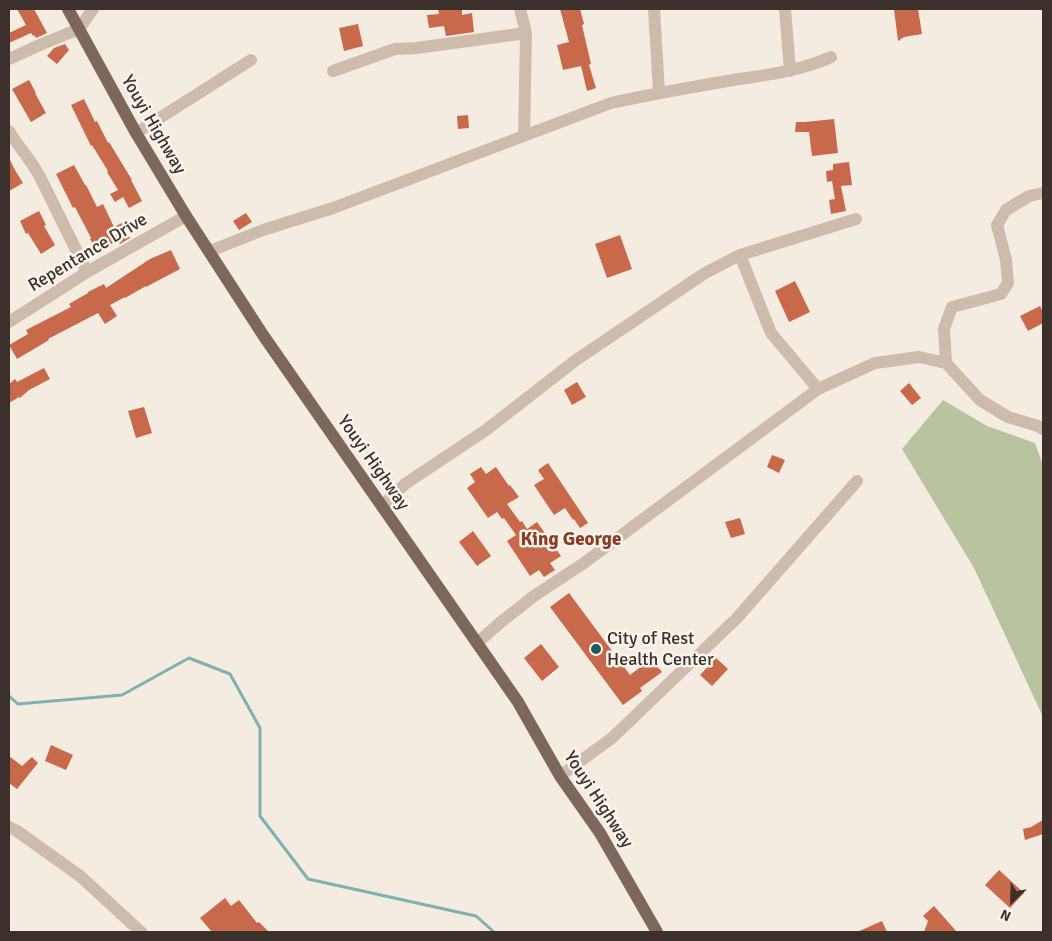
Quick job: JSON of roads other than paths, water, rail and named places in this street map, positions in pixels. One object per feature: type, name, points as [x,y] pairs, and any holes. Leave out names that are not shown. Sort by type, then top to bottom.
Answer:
[{"type":"main road","name":"Youyi Highway","points":[[68,9],[136,133],[186,216],[263,335],[518,702],[560,776],[600,833],[657,932]]},
{"type":"street","points":[[9,58],[79,29],[92,9]]},
{"type":"street","points":[[520,9],[526,33],[524,136]]},
{"type":"street","points":[[654,9],[659,92]]},
{"type":"street","points":[[785,9],[790,70]]},
{"type":"street","points":[[333,71],[394,49],[417,48],[526,33]]},
{"type":"street","points":[[210,251],[263,230],[351,201],[612,104],[659,92],[790,70],[817,64],[831,57]]},
{"type":"street","points":[[136,133],[251,60]]},
{"type":"street","points":[[9,131],[16,144],[30,160],[39,175],[87,272]]},
{"type":"street","points":[[946,363],[944,329],[952,306],[1001,294],[1008,283],[1006,260],[997,225],[1006,210],[1029,196],[1043,193]]},
{"type":"street","name":"Repentance Drive","points":[[9,322],[87,272],[186,216]]},
{"type":"street","points":[[382,506],[405,484],[486,430],[576,360],[704,273],[740,255],[856,219]]},
{"type":"street","points":[[740,255],[771,333],[818,389]]},
{"type":"street","points":[[477,643],[534,596],[584,562],[818,389],[875,363],[919,357],[946,363],[980,400],[1008,417],[1043,429]]},
{"type":"street","points":[[560,776],[612,738],[737,618],[857,481]]},
{"type":"street","points":[[9,827],[80,876],[141,932]]},
{"type":"waterway","points":[[9,696],[18,704],[122,695],[189,658],[230,674],[260,728],[260,816],[308,879],[476,916],[494,932]]},
{"type":"place","name":"City of Rest Health Center","points":[[596,649]]},
{"type":"district","name":"King George","points":[[571,540]]}]
